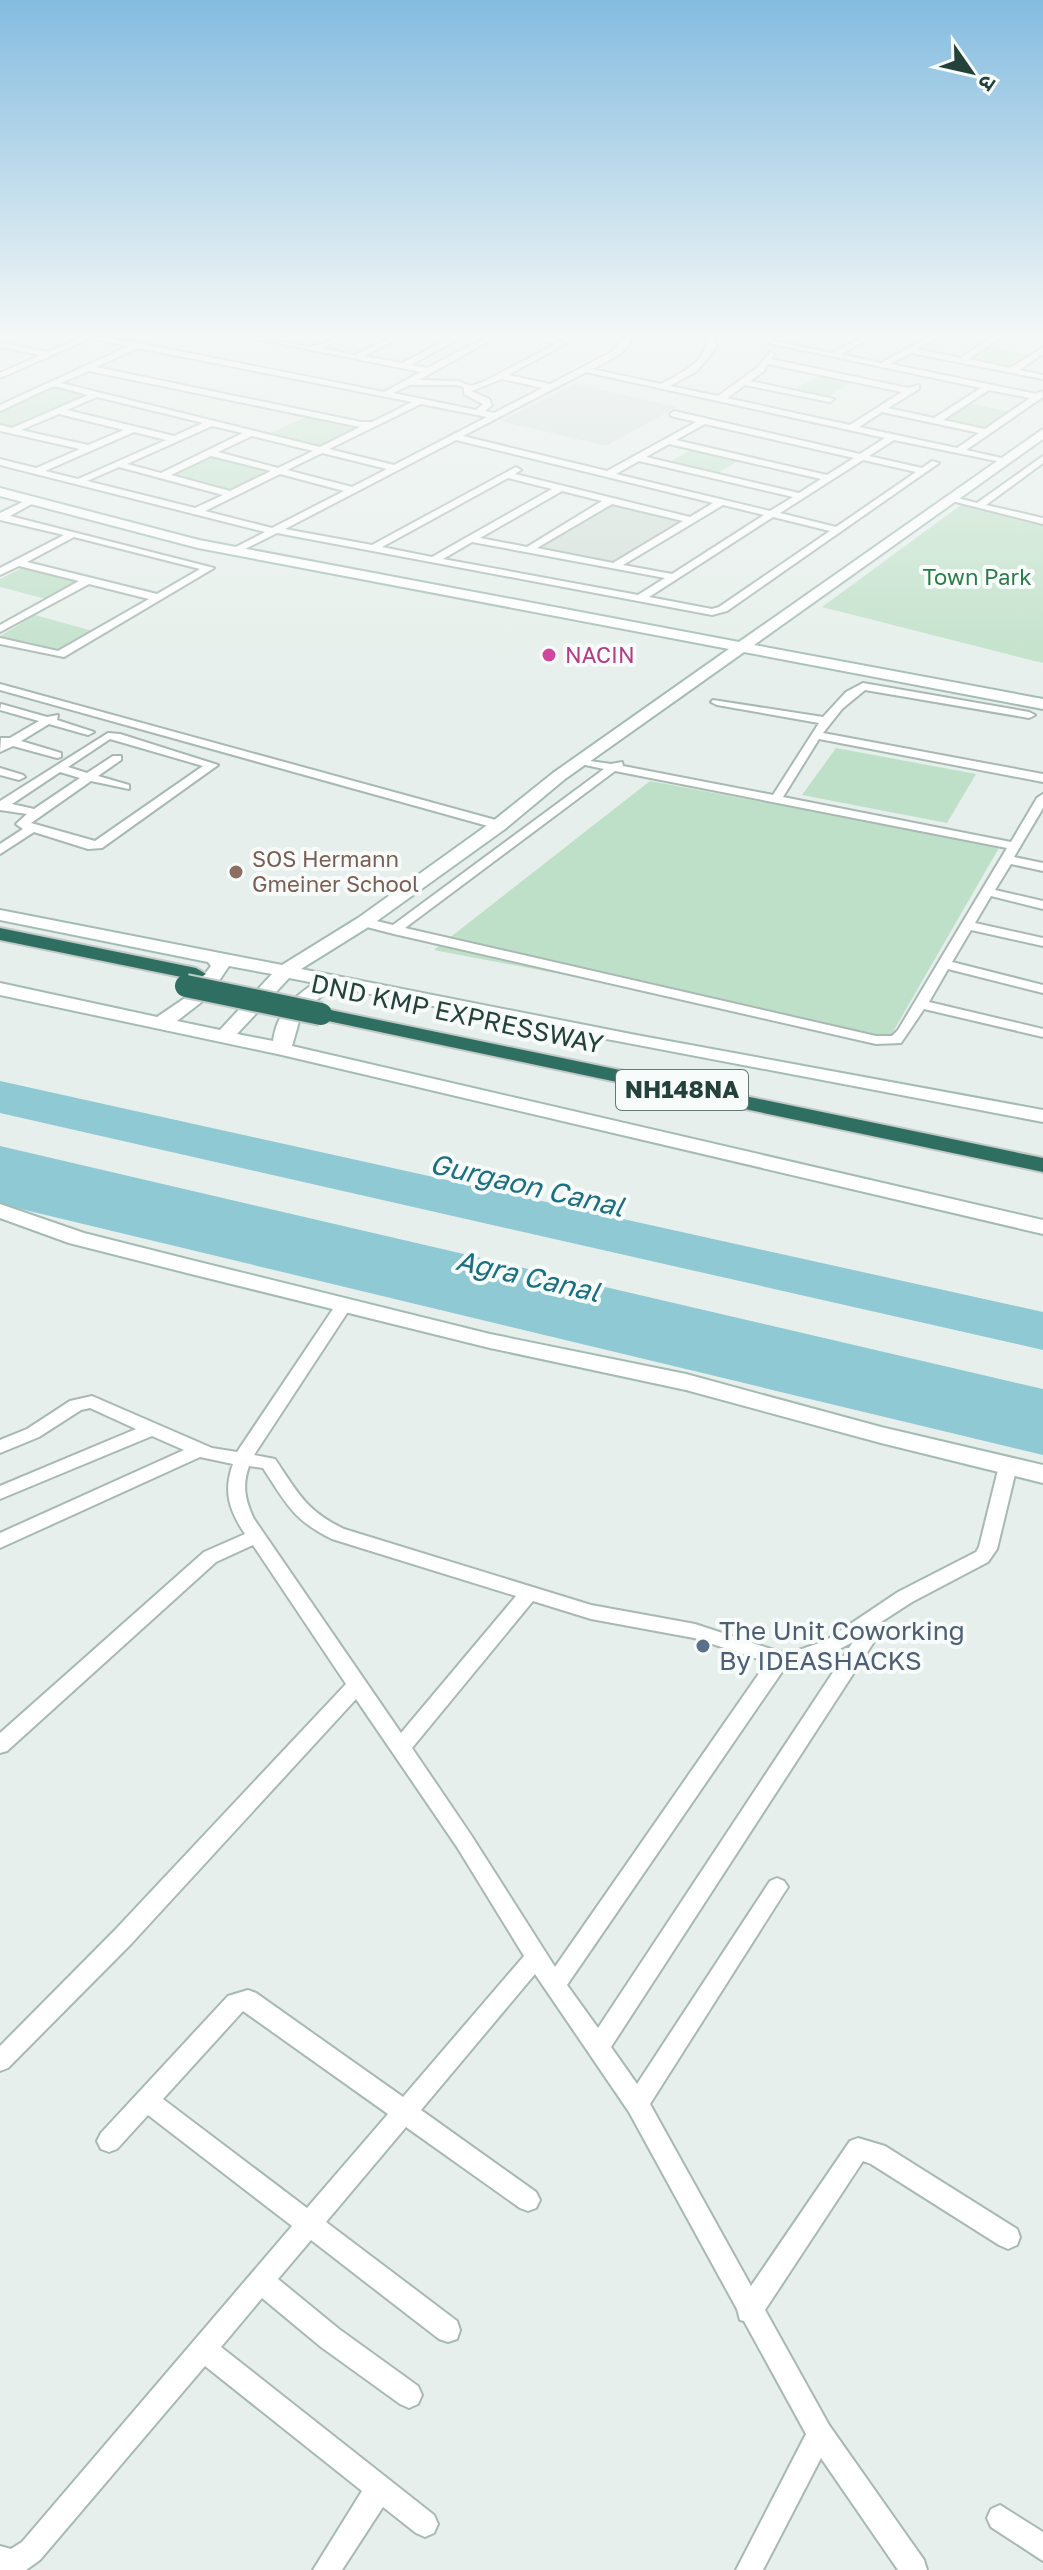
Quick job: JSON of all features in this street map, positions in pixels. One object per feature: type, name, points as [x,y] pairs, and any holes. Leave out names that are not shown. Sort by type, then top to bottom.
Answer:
[{"type":"highway","name":"DND KMP EXPRESSWAY","points":[[0,934],[191,980]]},
{"type":"highway","name":"DND KMP EXPRESSWAY","points":[[0,948],[327,999],[1043,1149]]},
{"type":"highway","name":"DND KMP EXPRESSWAY","points":[[327,999],[1043,1165]]},
{"type":"street","points":[[37,471],[69,457]]},
{"type":"street","points":[[78,482],[133,457]]},
{"type":"street","points":[[162,476],[202,457]]},
{"type":"street","points":[[225,457],[353,490]]},
{"type":"street","points":[[195,512],[307,457]]},
{"type":"street","points":[[349,457],[394,468]]},
{"type":"street","points":[[235,551],[415,457]]},
{"type":"street","points":[[372,549],[538,457],[837,530]]},
{"type":"street","points":[[736,457],[828,478]]},
{"type":"street","points":[[639,599],[861,457],[923,471]]},
{"type":"street","points":[[982,457],[1003,461]]},
{"type":"street","points":[[224,1037],[284,972],[364,922],[499,825],[583,759],[1009,457]]},
{"type":"street","points":[[609,474],[638,458],[801,496]]},
{"type":"street","points":[[978,506],[1043,459]]},
{"type":"street","points":[[0,462],[274,531],[701,612],[723,609],[935,463]]},
{"type":"street","points":[[117,464],[231,494]]},
{"type":"street","points":[[506,475],[691,520]]},
{"type":"street","points":[[433,560],[561,488]]},
{"type":"street","points":[[0,492],[235,551],[1043,704]]},
{"type":"street","points":[[949,499],[1043,521]]},
{"type":"street","points":[[528,550],[611,500]]},
{"type":"street","points":[[0,517],[32,501]]},
{"type":"street","points":[[614,566],[721,502]]},
{"type":"street","points":[[0,517],[209,568],[60,655],[0,641]]},
{"type":"street","points":[[0,572],[73,534]]},
{"type":"street","points":[[471,539],[674,577]]},
{"type":"street","points":[[19,563],[159,598]]},
{"type":"street","points":[[0,629],[88,580]]},
{"type":"street","points":[[778,797],[826,721],[853,691],[863,686],[1029,715]]},
{"type":"street","points":[[0,687],[499,825]]},
{"type":"street","points":[[717,702],[826,721]]},
{"type":"street","points":[[1,707],[88,732]]},
{"type":"street","points":[[0,749],[6,740],[71,707]]},
{"type":"street","points":[[1,806],[57,762],[112,735],[211,764]]},
{"type":"street","points":[[818,735],[1043,778]]},
{"type":"street","points":[[6,740],[88,777],[125,787]]},
{"type":"street","points":[[117,758],[22,824],[88,845],[98,845],[233,751]]},
{"type":"street","points":[[583,759],[1013,848],[1043,867]]},
{"type":"street","points":[[394,930],[616,765]]},
{"type":"street","points":[[0,771],[19,777]]},
{"type":"street","points":[[364,922],[888,1041],[900,1037],[943,964],[970,926],[1043,798]]},
{"type":"street","points":[[1,806],[36,813]]},
{"type":"street","points":[[1027,826],[1043,829]]},
{"type":"street","points":[[0,850],[32,828]]},
{"type":"street","points":[[989,892],[1043,905]]},
{"type":"street","points":[[0,915],[284,972],[327,999]]},
{"type":"street","points":[[970,926],[1043,942]]},
{"type":"street","points":[[159,1023],[187,1008],[211,983],[220,966],[215,958]]},
{"type":"street","points":[[943,964],[1043,989]]},
{"type":"street","points":[[0,989],[282,1049],[1043,1227]]},
{"type":"street","points":[[282,1049],[284,1021],[301,1002],[327,999],[636,1041],[1043,1116]]},
{"type":"street","points":[[921,1004],[1043,1033]]},
{"type":"street","points":[[1,1212],[77,1238],[536,1352],[675,1379],[1043,1474]]},
{"type":"street","points":[[345,1304],[245,1452],[236,1479],[236,1499],[255,1537],[464,1841],[536,1957],[637,2104],[749,2311],[820,2434],[914,2570]]},
{"type":"street","points":[[0,1447],[33,1433],[84,1402],[101,1404],[200,1450],[222,1456],[245,1452],[272,1465],[300,1510],[315,1523],[338,1534],[618,1619],[721,1638],[780,1659],[810,1656],[833,1646],[904,1597],[982,1557],[988,1549],[1008,1466]]},
{"type":"street","points":[[0,1493],[154,1428]]},
{"type":"street","points":[[0,1541],[200,1450]]},
{"type":"street","points":[[0,1745],[210,1557],[255,1537]]},
{"type":"street","points":[[400,1748],[530,1592]]},
{"type":"street","points":[[599,2046],[881,1615]]},
{"type":"street","points":[[556,1983],[780,1659]]},
{"type":"street","points":[[3,2053],[123,1937],[357,1685]]},
{"type":"street","points":[[637,2104],[777,1887]]},
{"type":"street","points":[[0,2559],[13,2563],[24,2558],[205,2350],[536,1957]]},
{"type":"street","points":[[109,2141],[236,2003],[248,2000],[528,2200]]},
{"type":"street","points":[[147,2100],[448,2330]]},
{"type":"street","points":[[749,2311],[858,2149],[877,2154],[1008,2237]]},
{"type":"street","points":[[261,2281],[330,2338],[409,2395]]},
{"type":"street","points":[[205,2350],[425,2524]]},
{"type":"street","points":[[749,2570],[820,2434]]},
{"type":"street","points":[[326,2570],[380,2488]]},
{"type":"street","points":[[1000,2518],[1043,2548]]},
{"type":"shaded area","points":[[614,504],[681,520],[612,562],[540,549]]},
{"type":"green space","points":[[213,457],[267,471],[229,490],[174,475]]},
{"type":"green space","points":[[678,457],[740,460],[716,474],[668,463]]},
{"type":"green space","name":"Town Park","points":[[961,505],[1043,523],[1043,663],[822,607]]},
{"type":"green space","points":[[22,568],[77,582],[46,599],[0,587],[0,579]]},
{"type":"green space","points":[[35,615],[93,631],[57,652],[0,636]]},
{"type":"green space","points":[[836,748],[976,774],[947,823],[802,795]]},
{"type":"green space","points":[[650,781],[1000,846],[890,1037],[434,950]]},
{"type":"water","points":[[0,1081],[1043,1312],[1043,1350],[0,1113]]},
{"type":"water","name":"Agra Canal","points":[[0,1146],[1043,1389],[1043,1455],[0,1204]]},
{"type":"place","name":"NACIN","points":[[549,655]]},
{"type":"place","name":"SOS Hermann Gmeiner School","points":[[236,872]]},
{"type":"place","name":"The Unit Coworking By IDEASHACKS","points":[[703,1646]]},
{"type":"water label","name":"Gurgaon Canal","points":[[527,1185]]}]
